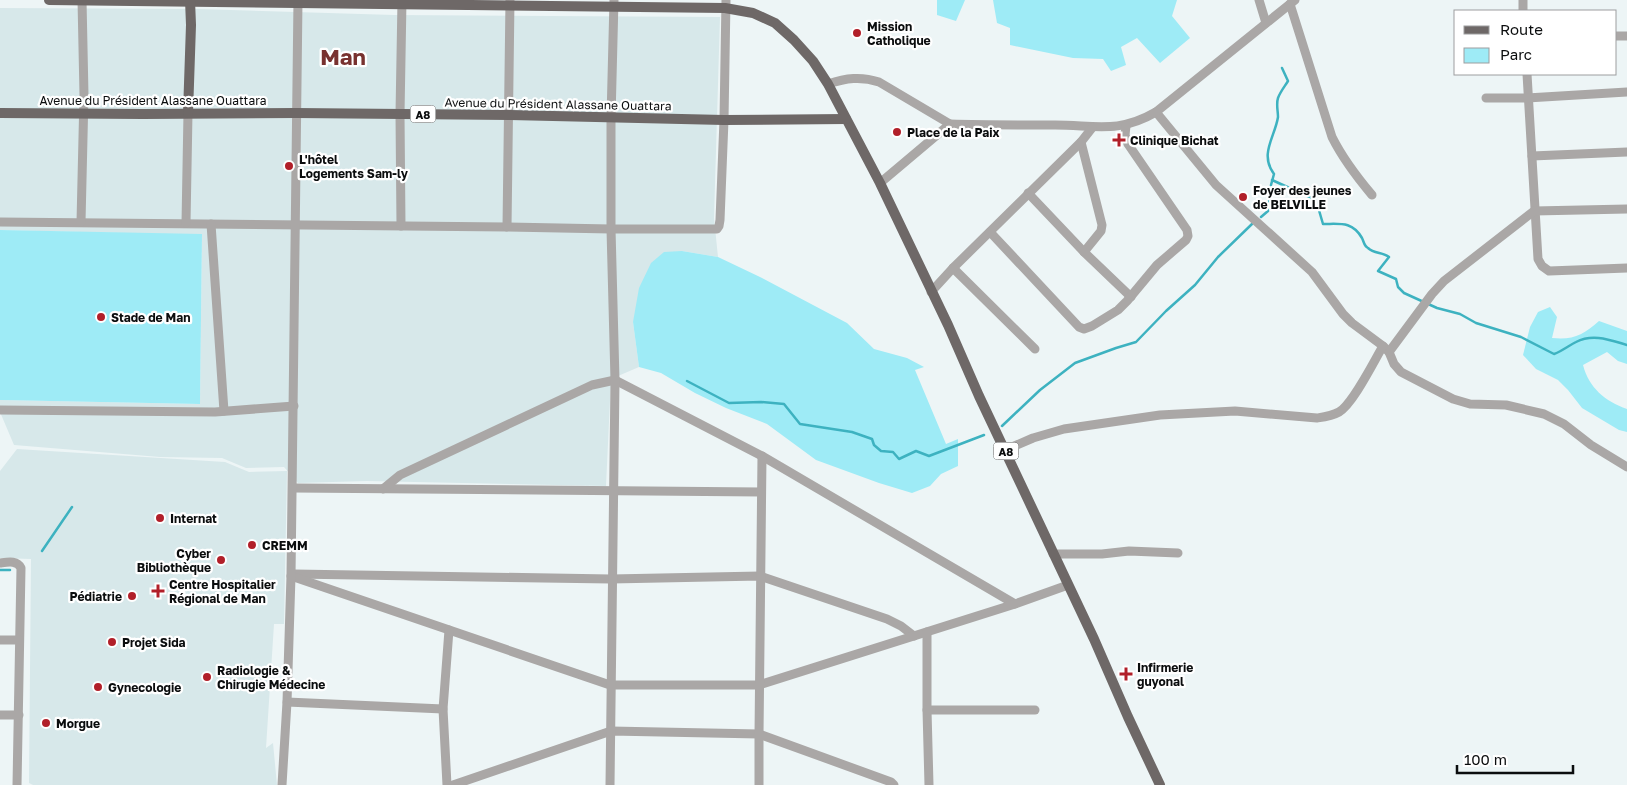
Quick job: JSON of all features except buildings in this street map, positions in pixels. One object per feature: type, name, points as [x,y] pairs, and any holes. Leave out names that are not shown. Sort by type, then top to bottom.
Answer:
[{"type":"main road","name":"A8","points":[[48,0],[726,4],[775,24],[794,40],[813,61],[828,84],[880,183],[1160,785]]},
{"type":"main road","points":[[188,113],[190,1]]},
{"type":"main road","name":"Avenue du Président Alassane Ouattara","points":[[0,113],[296,113],[724,120],[846,119]]},
{"type":"street","points":[[81,222],[84,113],[82,0]]},
{"type":"street","points":[[1260,0],[1266,23]]},
{"type":"street","points":[[282,785],[287,702],[293,488],[298,1]]},
{"type":"street","points":[[401,226],[402,2]]},
{"type":"street","points":[[828,84],[843,79],[867,78],[879,82],[950,124],[1060,125],[1092,128],[1126,126],[1156,112],[1293,2],[1332,137],[1352,173],[1372,194]]},
{"type":"street","points":[[507,227],[510,3]]},
{"type":"street","points":[[610,785],[614,380],[611,118],[614,3]]},
{"type":"street","points":[[0,222],[295,224],[611,230],[719,228],[724,120],[726,4]]},
{"type":"street","points":[[1526,75],[1534,211],[1538,258],[1542,266],[1549,271],[1627,268]]},
{"type":"street","points":[[1486,98],[1527,98],[1627,92]]},
{"type":"street","points":[[1156,112],[1216,185],[1312,272],[1352,323],[1386,349],[1401,372],[1453,399],[1470,404],[1506,405],[1544,414],[1564,424],[1591,445],[1627,467]]},
{"type":"street","points":[[186,224],[188,113]]},
{"type":"street","points":[[880,183],[950,124]]},
{"type":"street","points":[[990,232],[1079,327],[1084,329],[1092,326],[1118,310],[1157,265],[1186,240],[1188,236],[1187,230],[1128,144],[1125,135],[1126,126]]},
{"type":"street","points":[[931,292],[1081,142],[1092,128]]},
{"type":"street","points":[[1081,142],[1102,225],[1101,231],[1084,252]]},
{"type":"street","points":[[1532,156],[1627,152]]},
{"type":"street","points":[[1028,193],[1084,252],[1131,297]]},
{"type":"street","points":[[1005,450],[1033,438],[1064,429],[1160,414],[1235,412],[1317,418],[1329,416],[1341,411],[1386,349],[1420,311],[1432,294],[1457,270],[1534,211],[1627,209]]},
{"type":"street","points":[[211,224],[224,412]]},
{"type":"street","points":[[953,268],[1035,349]]},
{"type":"street","points":[[383,489],[400,475],[592,386],[614,380],[762,456],[1015,604]]},
{"type":"street","points":[[0,410],[224,412],[294,406]]},
{"type":"street","points":[[759,785],[762,456]]},
{"type":"street","points":[[293,488],[761,492]]},
{"type":"street","points":[[1053,554],[1102,554],[1129,551],[1178,553]]},
{"type":"street","points":[[0,562],[16,562],[21,568],[17,785]]},
{"type":"street","points":[[291,575],[611,579],[760,576],[887,619],[901,626],[914,636]]},
{"type":"street","points":[[291,575],[610,685],[759,685],[1015,604],[1068,585]]},
{"type":"street","points":[[446,785],[443,709],[449,630]]},
{"type":"street","points":[[927,632],[929,785]]},
{"type":"street","points":[[0,640],[19,640]]},
{"type":"street","points":[[287,702],[443,709]]},
{"type":"street","points":[[927,710],[1035,710]]},
{"type":"street","points":[[0,715],[19,715]]},
{"type":"street","points":[[453,785],[611,731],[758,734],[891,782],[894,785]]},
{"type":"shaded area","points":[[0,8],[197,9],[394,15],[720,17],[714,218],[718,257],[682,251],[633,322],[639,367],[611,379],[606,486],[367,481],[298,483],[284,467],[246,468],[222,458],[160,457],[14,445],[0,412],[0,400],[200,404],[202,235],[0,230]]},
{"type":"shaded area","name":"Centre Hospitalier Régional de Man","points":[[17,449],[225,462],[249,472],[287,471],[284,624],[274,624],[266,748],[273,743],[277,785],[33,785],[29,783],[31,559],[0,558],[0,471]]},
{"type":"green space","points":[[937,0],[965,0],[956,21],[937,15]]},
{"type":"green space","points":[[993,0],[1177,0],[1172,16],[1190,38],[1160,63],[1137,38],[1121,47],[1126,65],[1111,71],[1103,59],[1073,58],[1010,45],[1010,28],[997,23]]},
{"type":"green space","name":"Stade de Man","points":[[0,230],[202,234],[200,404],[0,400]]},
{"type":"green space","points":[[682,251],[718,257],[760,277],[847,323],[874,349],[907,358],[924,367],[915,370],[946,444],[958,439],[958,466],[941,474],[930,486],[912,493],[879,483],[816,460],[767,424],[726,408],[661,373],[639,367],[633,322],[639,288],[651,263],[664,252]]},
{"type":"green space","points":[[1550,307],[1557,317],[1552,338],[1578,336],[1599,321],[1627,331],[1627,364],[1618,361],[1607,352],[1583,365],[1589,380],[1599,393],[1627,409],[1627,432],[1619,430],[1582,408],[1558,380],[1536,369],[1523,355],[1530,327],[1538,312]]},
{"type":"waterway","points":[[1261,217],[1268,211],[1274,174],[1270,167],[1268,152],[1278,117],[1277,100],[1288,81],[1282,68]]},
{"type":"waterway","points":[[1272,180],[1316,200],[1323,224],[1350,226],[1358,233],[1367,247],[1389,257],[1378,271],[1396,279],[1398,287],[1404,293],[1437,308],[1460,314],[1476,323],[1521,337],[1554,354],[1582,339],[1589,338],[1602,338],[1627,345]]},
{"type":"waterway","points":[[1002,426],[1040,390],[1075,363],[1136,342],[1195,285],[1218,257],[1252,224]]},
{"type":"waterway","points":[[687,381],[729,403],[761,402],[784,404],[800,424],[852,432],[872,439],[874,445],[881,451],[893,452],[899,459],[916,451],[929,456],[984,435]]},
{"type":"waterway","points":[[42,551],[72,507]]},
{"type":"waterway","points":[[0,570],[10,570]]},
{"type":"place","name":"Mission Catholique","points":[[857,33]]},
{"type":"place","name":"Place de la Paix","points":[[897,132]]},
{"type":"place","name":"Clinique Bichat","points":[[1119,140]]},
{"type":"place","name":"L'hôtel Logements Sam-ly","points":[[289,166]]},
{"type":"place","name":"Foyer des jeunes de BELVILLE","points":[[1243,197]]},
{"type":"place","name":"Stade de Man","points":[[101,317]]},
{"type":"place","name":"Internat","points":[[160,518]]},
{"type":"place","name":"CREMM","points":[[252,545]]},
{"type":"place","name":"Cyber Bibliothèque","points":[[221,560]]},
{"type":"place","name":"Centre Hospitalier Régional de Man","points":[[158,591]]},
{"type":"place","name":"Pédiatrie","points":[[132,596]]},
{"type":"place","name":"Projet Sida","points":[[112,642]]},
{"type":"place","name":"Infirmerie guyonal","points":[[1126,674]]},
{"type":"place","name":"Radiologie & Chirugie Médecine","points":[[207,677]]},
{"type":"place","name":"Gynecologie","points":[[98,687]]},
{"type":"place","name":"Morgue","points":[[46,723]]},
{"type":"district","name":"Man","points":[[343,56]]}]
